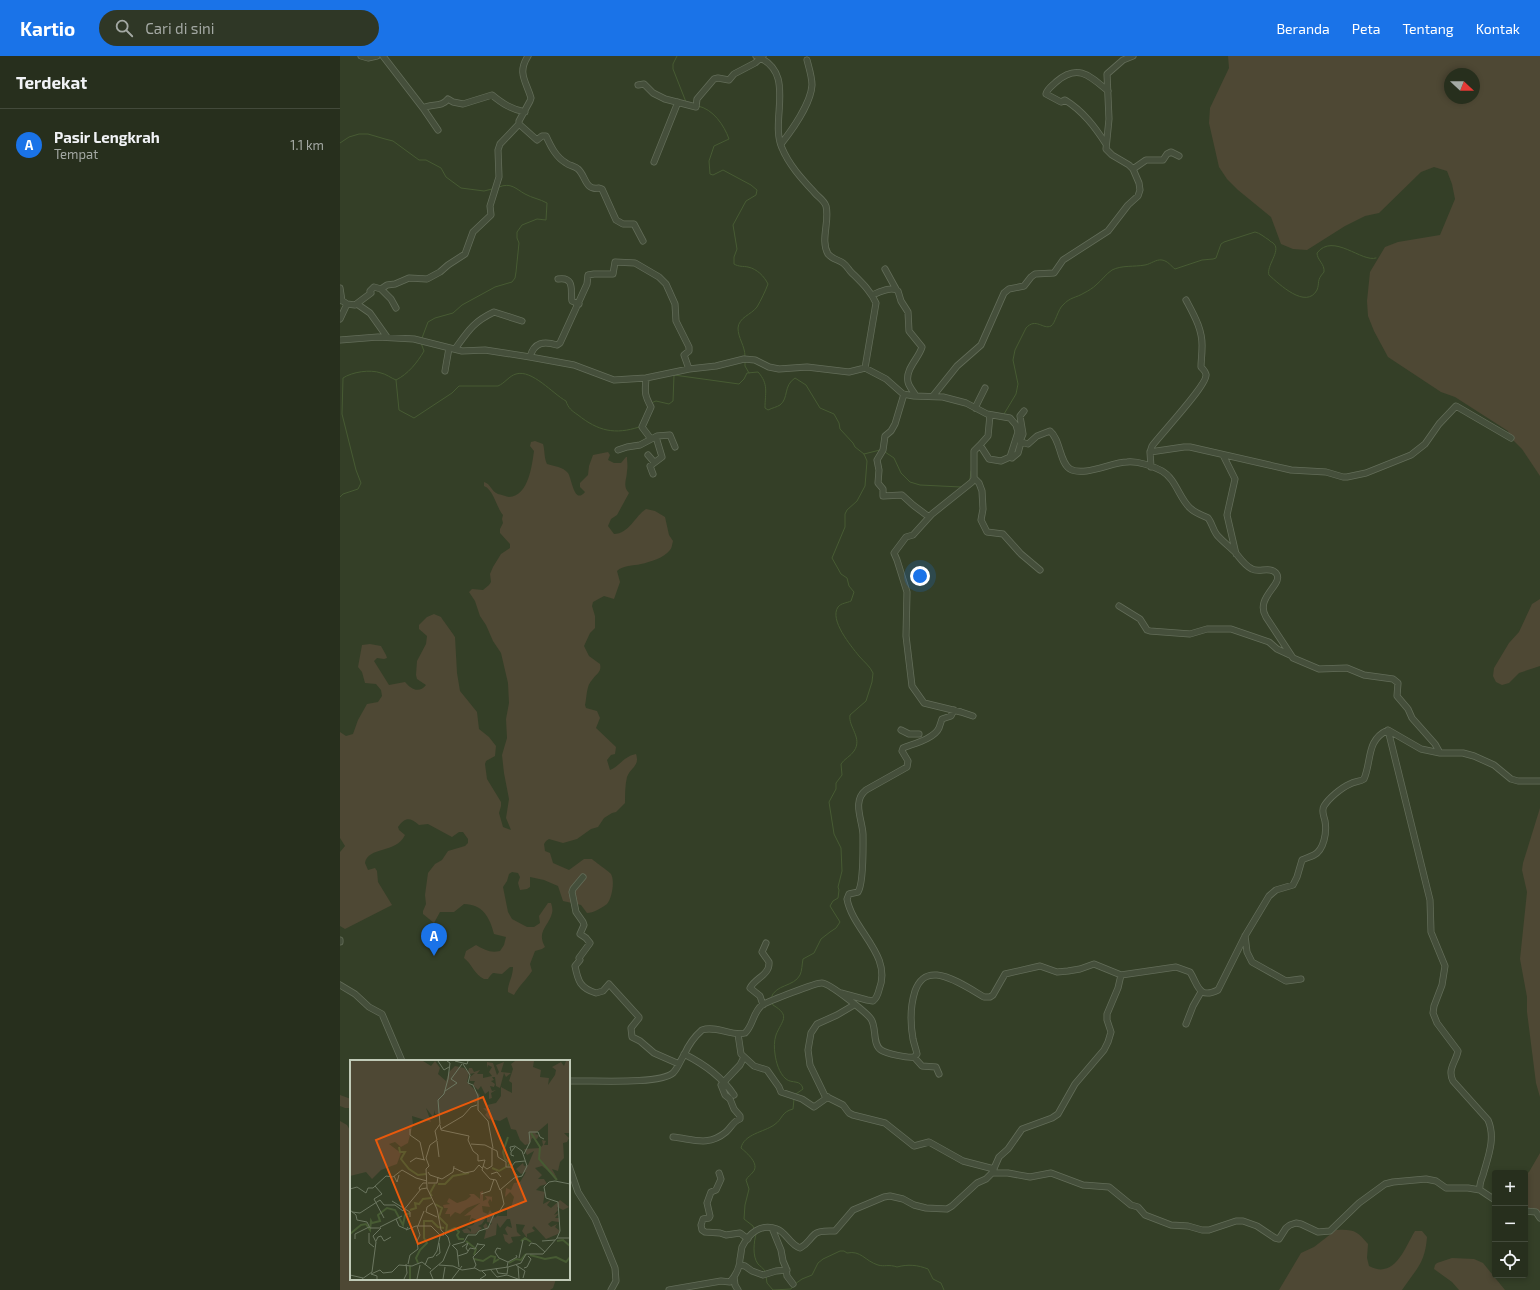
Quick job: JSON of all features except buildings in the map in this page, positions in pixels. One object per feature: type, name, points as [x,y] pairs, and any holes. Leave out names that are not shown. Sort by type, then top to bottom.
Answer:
[{"type":"street","points":[[361,56],[368,58],[376,56]]},
{"type":"street","points":[[383,56],[438,130]]},
{"type":"street","points":[[381,289],[409,278],[428,279],[440,272],[448,265],[466,254],[473,232],[491,215],[490,208],[499,174],[498,150],[500,144],[519,124],[519,121],[531,98],[522,70],[523,63],[528,56]]},
{"type":"street","points":[[933,396],[957,366],[981,345],[1004,293],[1009,289],[1024,286],[1035,274],[1054,273],[1063,260],[1108,231],[1128,205],[1136,199],[1139,193],[1139,183],[1133,169],[1129,165],[1108,153],[1106,149],[1109,119],[1107,106],[1107,74],[1123,60],[1133,56]]},
{"type":"street","points":[[638,85],[644,84],[658,96],[696,107],[697,99],[714,79],[718,78],[729,80],[736,73],[760,57],[773,67],[778,78],[780,90],[779,121],[781,144],[794,169],[825,204],[825,244],[828,254],[832,258],[845,264],[872,295],[877,305],[865,368]]},
{"type":"street","points":[[781,144],[809,97],[812,87],[807,60]]},
{"type":"street","points":[[1106,144],[1093,124],[1076,107],[1065,100],[1061,102],[1046,94],[1046,91],[1058,80],[1079,72],[1086,74],[1108,91]]},
{"type":"street","points":[[423,108],[431,105],[440,105],[448,99],[453,102],[463,104],[492,95],[505,105],[525,112]]},
{"type":"street","points":[[654,162],[678,102]]},
{"type":"street","points":[[519,124],[537,140],[542,136],[546,136],[555,153],[565,163],[579,169],[590,188],[602,189],[616,220],[623,224],[634,224],[643,241]]},
{"type":"street","points":[[1133,169],[1146,160],[1163,160],[1171,152],[1179,156]]},
{"type":"street","points":[[530,357],[535,347],[540,343],[557,345],[560,343],[588,283],[588,275],[613,274],[616,262],[635,263],[654,274],[666,284],[672,296],[676,321],[689,348],[689,351],[684,355],[689,369]]},
{"type":"street","points":[[885,269],[908,312],[909,332],[922,346],[912,365],[908,379],[908,384],[916,396]]},
{"type":"street","points":[[558,279],[567,281],[571,285],[573,289],[571,299],[579,304]]},
{"type":"street","points":[[343,301],[355,306],[371,293],[370,291],[374,287],[381,289],[391,299],[396,308]]},
{"type":"street","points":[[340,288],[343,301],[340,319]]},
{"type":"street","points":[[872,295],[885,290],[896,289]]},
{"type":"street","points":[[1151,467],[1150,452],[1152,446],[1204,382],[1206,376],[1206,373],[1201,367],[1202,349],[1200,329],[1197,320],[1186,300]]},
{"type":"street","points":[[357,304],[367,311],[387,338]]},
{"type":"street","points":[[455,349],[470,328],[481,319],[494,312],[522,321]]},
{"type":"street","points":[[340,340],[387,338],[421,341],[464,352],[485,350],[579,366],[612,380],[646,378],[747,359],[779,369],[812,367],[830,371],[849,372],[865,368],[886,379],[904,394],[946,397],[962,402],[990,415],[1010,418],[1016,425],[1020,441]]},
{"type":"street","points":[[445,371],[449,348]]},
{"type":"street","points":[[646,378],[645,394],[650,406],[642,427],[654,438],[662,457],[654,462],[650,467],[653,474]]},
{"type":"street","points":[[975,408],[985,388]]},
{"type":"street","points":[[904,394],[896,420],[891,431],[885,436],[884,448],[877,460],[879,470],[878,483],[882,489],[883,497],[902,495],[929,517]]},
{"type":"street","points":[[1150,452],[1184,447],[1291,470],[1326,472],[1343,477],[1353,476],[1382,467],[1411,455],[1425,444],[1439,424],[1456,406],[1511,438]]},
{"type":"street","points":[[980,445],[989,459],[1001,461],[1010,457],[1012,458],[1018,453],[1023,434],[1020,416],[1024,411]]},
{"type":"street","points":[[973,716],[924,703],[912,686],[906,636],[907,592],[894,554],[895,550],[906,537],[913,535],[929,517],[972,482],[974,478],[973,454],[975,449],[989,436],[990,415]]},
{"type":"street","points":[[1010,457],[1018,432]]},
{"type":"street","points":[[1020,441],[1028,444],[1037,436],[1050,432],[1054,434],[1064,462],[1072,470],[1088,471],[1127,462],[1138,463],[1166,474],[1188,507],[1198,514],[1208,518],[1217,536],[1243,562],[1257,571],[1272,570],[1276,573],[1276,584],[1265,600],[1263,608],[1266,617],[1291,655]]},
{"type":"street","points":[[618,450],[627,446],[640,445],[654,438],[671,435],[675,447]]},
{"type":"street","points":[[648,455],[654,462]]},
{"type":"street","points":[[1223,455],[1235,480],[1227,515],[1236,554]]},
{"type":"street","points":[[974,478],[979,483],[982,491],[983,509],[981,520],[987,532],[1003,534],[1021,554],[1040,570]]},
{"type":"street","points":[[1119,606],[1140,619],[1150,631],[1190,634],[1207,629],[1231,629],[1269,642],[1277,649],[1319,669],[1347,668],[1364,675],[1388,678],[1396,681],[1398,685],[1397,696],[1408,708],[1415,722],[1435,744],[1440,753]]},
{"type":"street","points":[[837,992],[874,1001],[883,981],[880,960],[855,920],[847,897],[849,894],[858,892],[862,882],[863,832],[858,807],[859,799],[862,793],[866,790],[907,767],[908,761],[902,750],[903,748],[920,742],[933,734],[939,729],[942,719],[951,716],[954,710]]},
{"type":"street","points":[[901,730],[909,734],[919,734]]},
{"type":"street","points":[[1388,730],[1416,747],[1440,753],[1467,754],[1494,766],[1511,779],[1518,781],[1540,781]]},
{"type":"street","points":[[914,1057],[916,1054],[910,1011],[918,984],[922,978],[929,975],[938,975],[984,997],[990,997],[993,995],[1005,974],[1040,966],[1057,972],[1080,970],[1094,964],[1121,975],[1176,967],[1190,972],[1197,988],[1201,992],[1212,993],[1218,990],[1245,936],[1269,896],[1276,890],[1293,885],[1302,860],[1319,851],[1323,844],[1325,829],[1322,810],[1328,801],[1349,784],[1362,781],[1364,779],[1375,739],[1388,730]]},
{"type":"street","points":[[1388,730],[1430,900],[1431,932],[1445,966],[1442,985],[1433,1013],[1437,1023],[1458,1050],[1450,1075],[1453,1081],[1488,1120],[1491,1127],[1492,1140],[1480,1190]]},
{"type":"street","points":[[909,734],[909,746]]},
{"type":"street","points":[[583,877],[572,892],[576,912],[584,925],[580,934],[586,938],[590,944],[581,954],[578,963],[575,966],[579,981],[590,991],[596,993],[603,990],[609,984],[639,1017],[631,1028],[632,1037],[640,1041],[654,1053],[679,1064]]},
{"type":"street","points":[[1245,936],[1247,952],[1252,962],[1286,981],[1301,979]]},
{"type":"street","points":[[763,1005],[760,996],[750,988],[769,968],[769,962],[762,952],[766,943]]},
{"type":"street","points":[[669,1290],[721,1281],[730,1282],[740,1265],[742,1248],[748,1239],[759,1228],[772,1228],[779,1230],[796,1247],[800,1248],[819,1232],[835,1231],[847,1215],[858,1207],[890,1196],[903,1199],[914,1205],[926,1208],[946,1209],[952,1206],[976,1183],[986,1179],[993,1171],[998,1157],[1008,1149],[1022,1129],[1058,1114],[1075,1084],[1104,1050],[1108,1042],[1111,1032],[1107,1020],[1107,1014],[1118,988],[1121,975]]},
{"type":"street","points":[[570,1081],[656,1079],[667,1076],[672,1074],[684,1054],[700,1032],[704,1029],[727,1031],[738,1034],[746,1032],[755,1014],[763,1005],[812,985],[821,983],[826,984],[854,1004],[871,1020],[876,1044],[881,1050],[908,1058],[914,1057]]},
{"type":"street","points":[[340,985],[355,994],[369,1007],[382,1014],[402,1060]]},
{"type":"street","points":[[1186,1024],[1193,1006],[1201,992]]},
{"type":"street","points":[[854,1004],[837,1015],[817,1024],[810,1034],[808,1061],[823,1091],[828,1097],[843,1105],[849,1113],[885,1123],[914,1146],[929,1142],[953,1154],[963,1161],[993,1171],[1030,1177],[1051,1173],[1083,1185],[1109,1187],[1130,1205],[1138,1207],[1145,1214],[1172,1225],[1196,1227],[1202,1230],[1209,1230],[1231,1222],[1243,1221],[1250,1222],[1278,1239],[1286,1228],[1296,1223],[1318,1232],[1330,1231],[1359,1203],[1386,1184],[1393,1182],[1426,1179],[1436,1181],[1446,1188],[1468,1188],[1480,1190],[1492,1198]]},
{"type":"street","points":[[738,1034],[740,1052],[754,1066],[767,1070],[781,1092],[802,1099],[814,1107],[828,1097]]},
{"type":"street","points":[[684,1054],[704,1064],[722,1082],[725,1083],[734,1095]]},
{"type":"street","points":[[672,1137],[682,1137],[698,1142],[706,1142],[721,1136],[729,1130],[735,1121],[740,1119],[740,1116],[730,1099],[724,1094],[721,1085],[722,1082],[740,1064],[744,1057]]},
{"type":"street","points":[[914,1057],[922,1066],[936,1067],[939,1074]]},
{"type":"street","points":[[570,1169],[578,1192],[595,1219],[615,1268],[616,1281],[611,1290]]},
{"type":"street","points":[[719,1173],[721,1179],[716,1190],[711,1192],[707,1203],[710,1216],[709,1218],[703,1219],[701,1225],[702,1230],[705,1232],[726,1235],[740,1233],[748,1239]]},
{"type":"street","points":[[1528,1211],[1536,1212],[1540,1218]]},
{"type":"street","points":[[772,1228],[780,1248],[787,1276],[793,1284]]},
{"type":"street","points":[[740,1265],[763,1275],[786,1270]]},
{"type":"street","points":[[734,1277],[735,1285],[738,1290]]},
{"type":"shaded area","points":[[1228,56],[1540,56],[1540,476],[1522,449],[1511,438],[1508,431],[1455,397],[1441,392],[1388,357],[1368,316],[1367,301],[1370,272],[1385,247],[1398,242],[1440,235],[1455,199],[1452,184],[1447,171],[1434,167],[1421,172],[1379,213],[1365,216],[1345,226],[1307,250],[1293,249],[1281,244],[1271,217],[1238,190],[1227,179],[1219,167],[1209,123],[1210,108],[1229,68]]},
{"type":"shaded area","points":[[535,441],[543,444],[547,464],[561,468],[568,473],[574,490],[578,495],[585,492],[580,487],[580,483],[588,475],[589,466],[593,455],[608,452],[610,455],[608,460],[614,463],[621,463],[627,457],[625,485],[629,493],[617,515],[611,519],[608,526],[614,534],[619,533],[628,528],[646,509],[655,511],[665,517],[669,535],[673,541],[671,549],[661,557],[653,561],[625,567],[617,571],[620,582],[614,599],[604,596],[593,602],[592,606],[595,616],[595,628],[590,633],[584,646],[589,656],[600,664],[599,671],[590,682],[585,705],[586,708],[597,711],[600,718],[596,728],[616,747],[615,754],[611,755],[607,760],[610,770],[628,757],[636,754],[636,764],[627,777],[625,787],[625,803],[616,812],[604,818],[598,827],[591,829],[577,839],[563,843],[549,839],[544,844],[545,851],[550,853],[553,863],[569,870],[584,859],[592,859],[608,871],[611,874],[613,881],[610,898],[607,904],[603,907],[587,913],[581,905],[563,901],[558,886],[544,880],[530,877],[530,887],[520,890],[518,883],[520,877],[518,873],[512,872],[509,874],[503,887],[508,912],[512,919],[527,927],[534,927],[540,923],[539,916],[548,903],[551,903],[552,909],[550,918],[542,933],[545,947],[535,951],[530,964],[532,971],[514,995],[508,992],[513,967],[510,967],[502,974],[494,973],[491,974],[488,979],[484,979],[464,958],[466,951],[476,945],[493,952],[500,951],[504,945],[506,937],[494,934],[488,917],[481,909],[476,906],[464,904],[454,912],[440,912],[434,923],[423,914],[426,904],[425,895],[428,873],[435,864],[442,860],[448,851],[465,846],[468,843],[468,839],[463,832],[459,832],[452,837],[428,824],[419,825],[410,819],[403,821],[398,827],[399,830],[405,835],[401,841],[389,848],[371,854],[365,863],[368,870],[375,868],[377,871],[378,882],[392,905],[345,929],[340,926],[340,852],[345,846],[340,838],[340,732],[346,736],[353,734],[358,720],[367,704],[378,702],[382,696],[381,690],[376,684],[365,683],[362,672],[358,667],[362,645],[370,644],[381,646],[387,658],[377,658],[374,661],[389,685],[405,682],[415,690],[421,689],[426,685],[417,679],[417,661],[426,644],[427,636],[419,629],[419,625],[427,617],[434,614],[441,617],[455,637],[457,673],[460,691],[477,712],[479,729],[489,737],[496,746],[495,756],[486,761],[485,764],[487,779],[501,802],[499,813],[503,827],[511,830],[506,818],[509,799],[502,755],[507,738],[506,719],[509,703],[508,683],[501,653],[493,641],[480,616],[475,601],[469,592],[472,589],[483,590],[489,585],[491,582],[490,574],[493,567],[501,554],[510,548],[510,544],[500,533],[503,523],[503,515],[493,495],[484,486],[484,482],[488,484],[496,493],[508,497],[516,495],[521,491],[530,471],[534,451],[530,446],[531,442]]},
{"type":"shaded area","points":[[1540,599],[1540,666],[1519,673],[1509,683],[1502,685],[1496,682],[1493,676],[1494,668],[1509,643],[1519,632],[1532,604]]},
{"type":"shaded area","points":[[1540,808],[1540,1097],[1536,1083],[1527,1012],[1527,997],[1520,959],[1527,892],[1522,870]]},
{"type":"shaded area","points":[[340,1095],[350,1099],[350,1108],[340,1106]]},
{"type":"shaded area","points":[[340,1121],[347,1125],[350,1130],[350,1280],[556,1280],[553,1288],[550,1290],[340,1290]]},
{"type":"shaded area","points":[[1540,1153],[1540,1213],[1532,1208],[1528,1208],[1529,1172]]},
{"type":"shaded area","points":[[1336,1230],[1347,1230],[1355,1232],[1361,1236],[1368,1244],[1367,1258],[1369,1266],[1378,1269],[1386,1269],[1398,1260],[1415,1231],[1422,1231],[1427,1237],[1426,1246],[1419,1266],[1402,1290],[1279,1290],[1301,1253],[1314,1247]]},
{"type":"shaded area","points":[[1452,1258],[1474,1259],[1483,1263],[1492,1274],[1492,1278],[1495,1278],[1505,1290],[1459,1290],[1452,1282],[1434,1269],[1437,1263]]},
{"type":"waterway","points":[[677,56],[673,64],[673,69],[686,102]]},
{"type":"waterway","points":[[698,106],[708,110],[717,118],[729,139],[714,146],[709,161],[710,174],[713,175],[723,170],[751,185],[757,190],[756,195],[746,201],[733,225],[737,249],[734,257],[734,264],[754,269],[768,284],[757,307],[739,324],[738,332],[745,356]]},
{"type":"waterway","points":[[340,143],[349,137],[359,134],[368,134],[393,141],[419,160],[426,160],[441,168],[446,177],[461,188],[484,191],[492,189]]},
{"type":"waterway","points":[[422,338],[428,322],[435,318],[453,313],[462,305],[495,287],[512,282],[515,278],[519,243],[517,232],[522,225],[537,219],[546,220],[547,203],[516,188],[507,185],[499,187]]},
{"type":"waterway","points":[[1004,414],[1016,394],[1018,384],[1013,360],[1015,350],[1026,328],[1033,324],[1048,327],[1051,326],[1061,307],[1066,302],[1092,288],[1108,273],[1116,268],[1145,265],[1162,260],[1166,261],[1175,269],[1202,260],[1216,258],[1221,244],[1255,232],[1273,243],[1276,247],[1269,275],[1286,289],[1300,296],[1306,297],[1312,295],[1317,290],[1319,280],[1324,272],[1317,253],[1324,247],[1339,247],[1363,256],[1376,258]]},
{"type":"waterway","points":[[340,497],[343,494],[358,489],[361,483],[356,470],[342,414],[343,378],[356,373],[372,371],[396,380],[415,364],[424,351],[421,343]]},
{"type":"waterway","points":[[745,361],[745,366],[749,373]]},
{"type":"waterway","points":[[651,403],[656,401],[669,404],[673,401],[674,375],[739,384],[747,373],[758,372],[764,381],[766,393],[765,408],[768,410],[779,406],[783,402],[787,388],[791,381],[795,378],[806,385],[820,408],[834,414],[839,423],[840,429],[855,447],[864,454],[867,461],[865,486],[857,501],[847,510],[845,514],[845,527],[832,558],[841,574],[847,578],[849,586],[854,592],[851,601],[838,607],[836,619],[842,633],[873,673],[872,682],[866,701],[850,715],[851,724],[857,742],[853,753],[841,764],[842,775],[836,783],[836,789],[829,802],[834,834],[841,848],[842,871],[838,887],[838,898],[833,901],[830,906],[840,922],[836,928],[821,939],[814,953],[803,959],[801,973],[797,979],[794,982],[776,990],[771,998]]},
{"type":"waterway","points":[[396,380],[399,410],[414,418],[452,393],[459,386],[498,386],[514,375],[522,373],[529,375],[542,383],[566,401],[572,411],[593,425],[614,431],[622,431],[639,427]]},
{"type":"waterway","points":[[864,454],[880,450]]},
{"type":"waterway","points":[[885,452],[894,458],[901,473],[910,482],[920,485],[961,487]]},
{"type":"waterway","points":[[969,481],[971,471]]},
{"type":"waterway","points":[[772,1003],[782,1012],[784,1018],[775,1040],[774,1049],[776,1060],[784,1077],[802,1086],[803,1089],[796,1094]]},
{"type":"waterway","points":[[754,1229],[753,1226],[744,1219],[745,1205],[749,1189],[746,1180],[755,1169],[755,1166],[752,1159],[741,1148],[746,1139],[774,1125],[786,1112],[793,1109],[794,1099]]},
{"type":"waterway","points":[[756,1234],[754,1253],[756,1261],[765,1271]]},
{"type":"waterway","points":[[795,1284],[812,1275],[818,1263],[823,1259],[840,1251],[844,1251],[847,1253],[852,1252],[860,1254],[880,1266],[897,1267],[913,1265],[928,1269],[933,1279],[941,1283],[944,1290]]},
{"type":"waterway","points":[[766,1276],[767,1283],[773,1290],[791,1289],[793,1286]]},
{"type":"place","name":"Pasir Lengkrah","points":[[434,956]]}]
